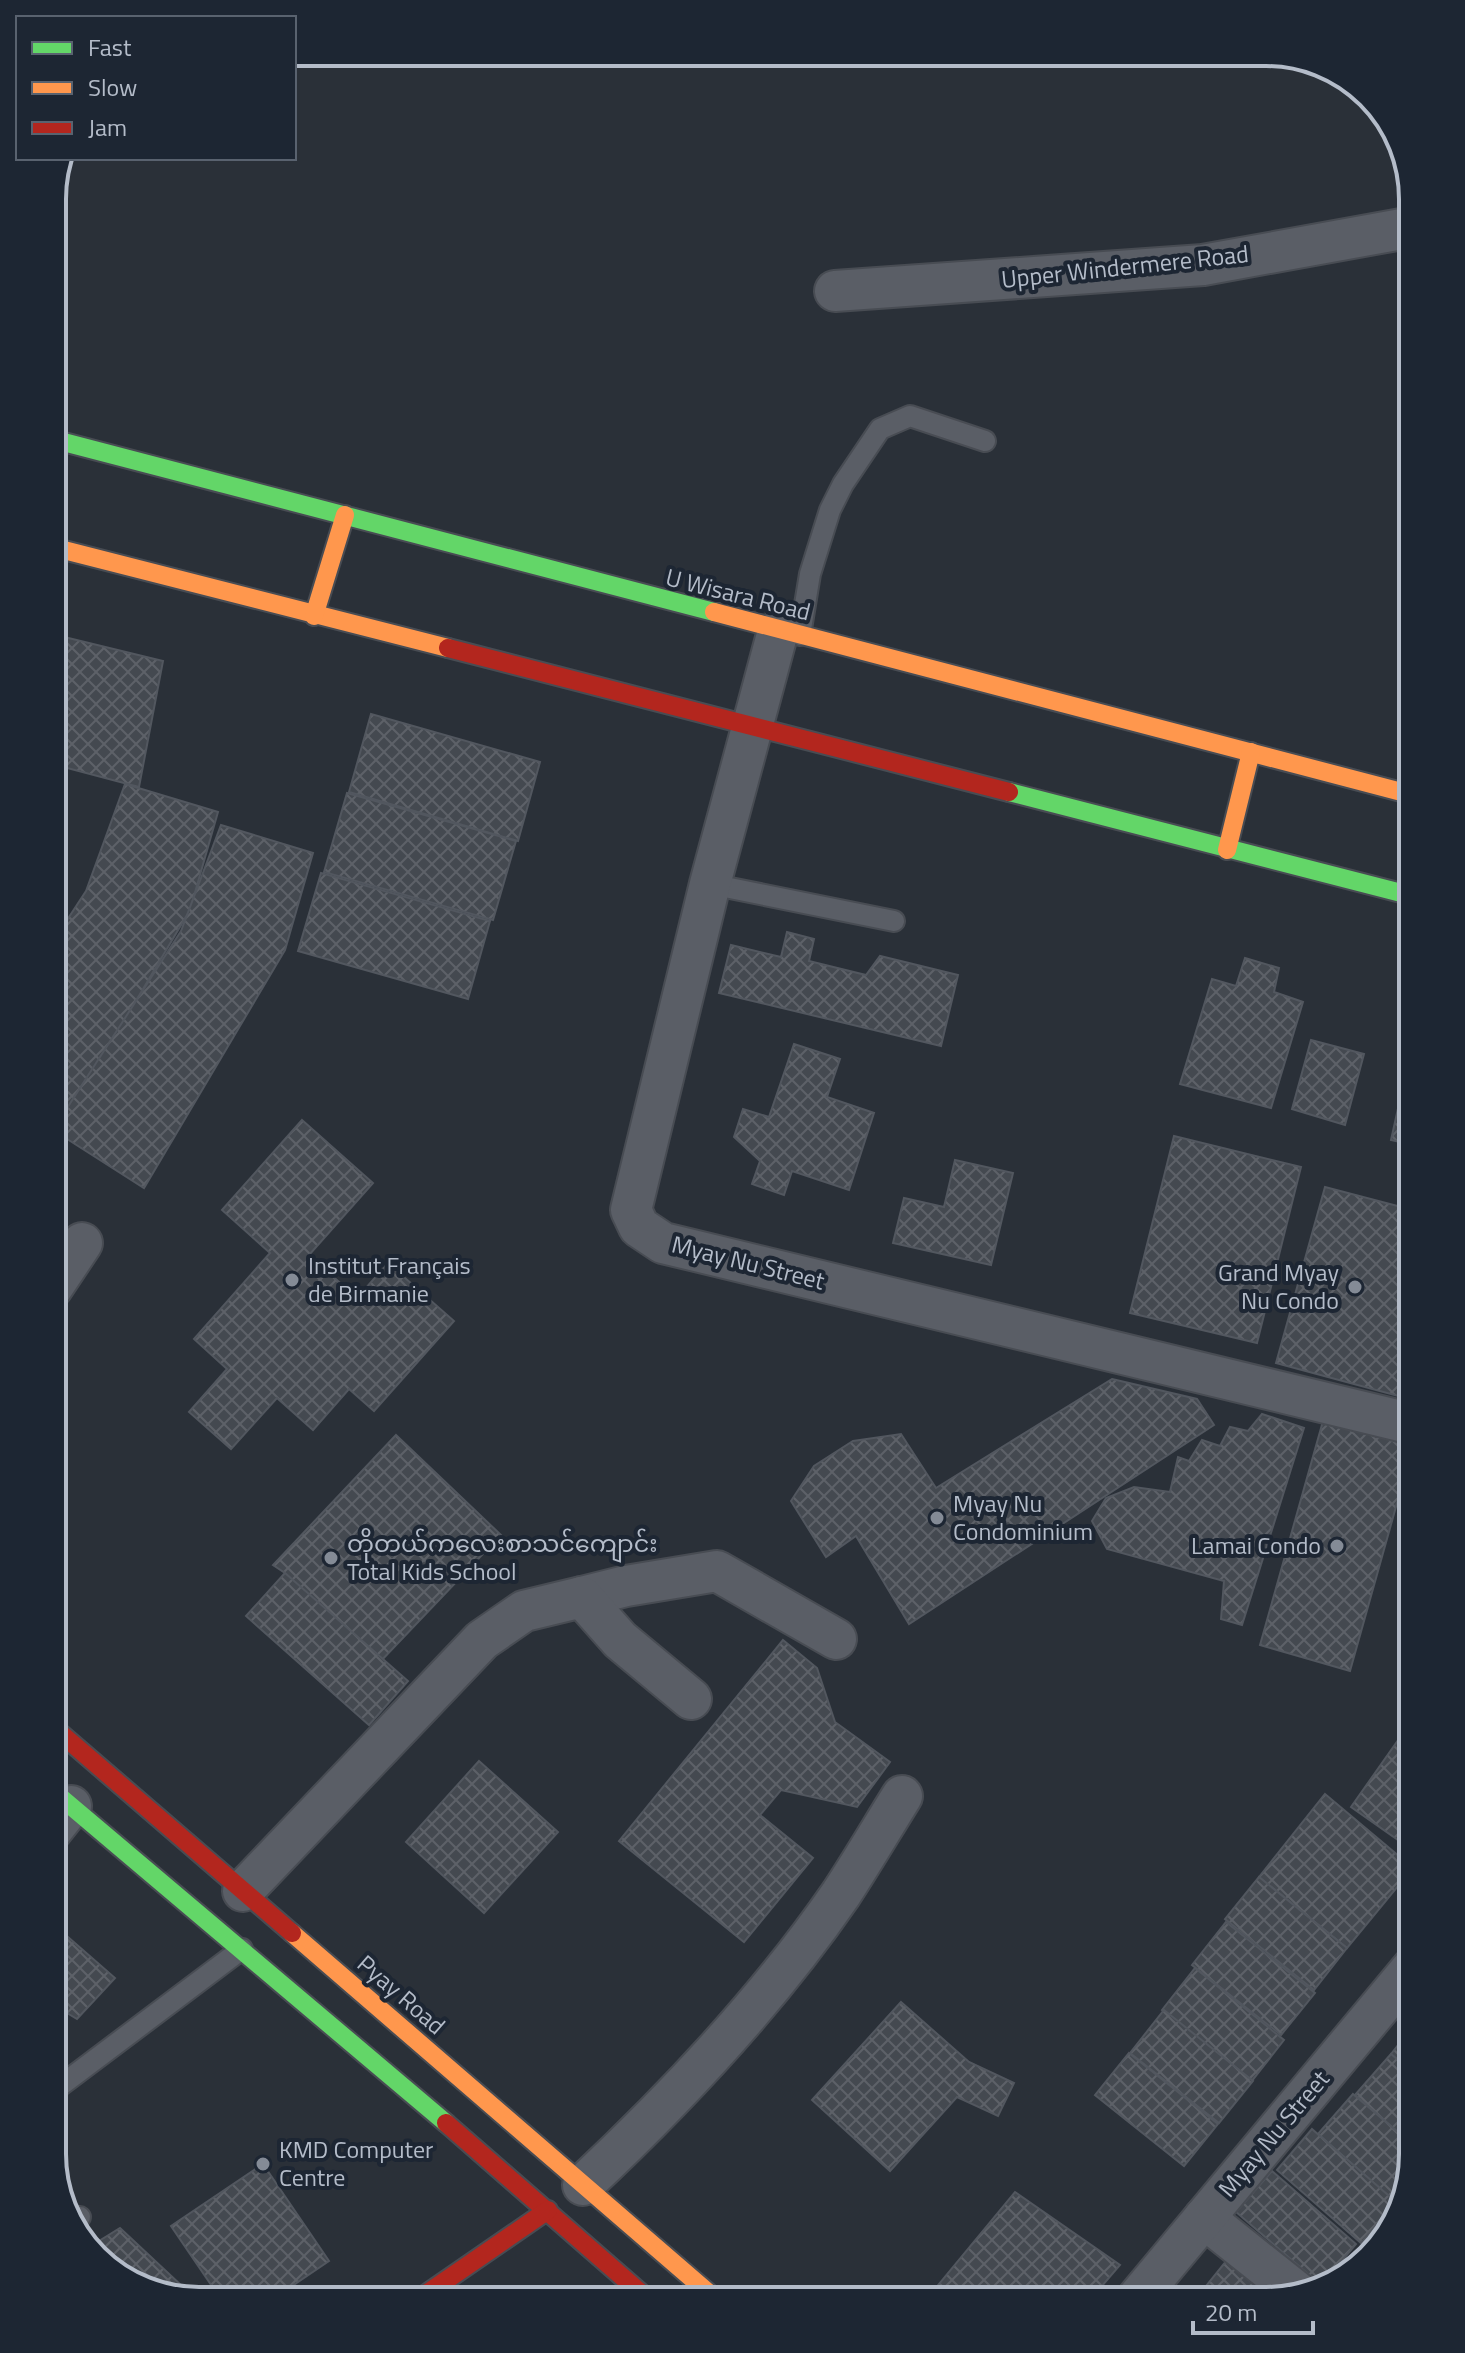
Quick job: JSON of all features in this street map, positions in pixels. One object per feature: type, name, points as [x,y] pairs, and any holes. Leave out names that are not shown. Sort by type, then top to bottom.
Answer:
[{"type":"main road","name":"U Wisara Road","points":[[66,443],[1399,791]]},
{"type":"main road","points":[[314,616],[345,515]]},
{"type":"main road","points":[[66,551],[1399,893]]},
{"type":"main road","points":[[1227,850],[1251,752]]},
{"type":"main road","name":"Pyay Road","points":[[66,1738],[702,2287]]},
{"type":"main road","points":[[66,1814],[242,1949],[634,2287]]},
{"type":"main road","points":[[436,2287],[548,2210]]},
{"type":"street","name":"Upper Windermere Road","points":[[835,291],[1203,265],[1399,230]]},
{"type":"street","name":"Myay Nu Street","points":[[789,633],[751,726],[710,884],[631,1210],[639,1227],[663,1243],[1399,1421]]},
{"type":"street","points":[[66,1267],[82,1243]]},
{"type":"street","points":[[243,1891],[482,1640],[524,1611],[626,1586],[717,1571],[836,1639]]},
{"type":"street","points":[[582,1597],[620,1640],[691,1699]]},
{"type":"street","points":[[583,2185],[646,2126],[762,1997],[840,1895],[902,1796]]},
{"type":"street","name":"Myay Nu Street","points":[[1147,2287],[1399,1984]]},
{"type":"street","points":[[1204,2218],[1288,2285]]},
{"type":"lane","points":[[789,633],[830,510],[843,484],[880,429],[910,416],[985,441]]},
{"type":"lane","points":[[710,884],[894,921]]},
{"type":"lane","points":[[66,2080],[160,2014],[242,1949]]},
{"type":"building","points":[[66,637],[163,661],[139,787],[66,768]]},
{"type":"building","points":[[371,714],[540,762],[518,841],[349,792]]},
{"type":"building","points":[[125,784],[218,812],[190,910],[66,1118],[66,922],[86,891]]},
{"type":"building","points":[[347,793],[516,841],[493,920],[324,872]]},
{"type":"building","points":[[221,825],[313,853],[285,950],[144,1188],[66,1138],[66,1110],[181,931]]},
{"type":"building","points":[[321,873],[490,921],[468,999],[298,951]]},
{"type":"building","points":[[787,932],[814,939],[809,961],[866,975],[880,956],[958,975],[941,1046],[719,993],[731,945],[781,957]]},
{"type":"building","points":[[1245,958],[1279,968],[1274,992],[1303,1002],[1271,1108],[1180,1084],[1212,979],[1236,986]]},
{"type":"building","points":[[1311,1040],[1364,1054],[1345,1125],[1292,1109]]},
{"type":"building","points":[[794,1044],[840,1059],[827,1097],[874,1113],[849,1190],[792,1171],[784,1195],[752,1184],[760,1161],[734,1137],[743,1109],[769,1117]]},
{"type":"building","points":[[1399,1104],[1399,1142],[1391,1140]]},
{"type":"building","name":"Institut Français de Birmanie","points":[[302,1120],[373,1183],[309,1255],[357,1298],[388,1263],[454,1321],[374,1411],[349,1389],[313,1430],[277,1398],[231,1449],[189,1412],[227,1369],[194,1339],[270,1253],[222,1210]]},
{"type":"building","points":[[1174,1136],[1301,1167],[1257,1343],[1130,1313]]},
{"type":"building","points":[[955,1160],[1013,1173],[991,1265],[893,1243],[904,1198],[944,1207]]},
{"type":"building","name":"Grand Myay Nu Condo","points":[[1325,1187],[1399,1206],[1399,1396],[1276,1363]]},
{"type":"building","name":"Myay Nu Condominium","points":[[1112,1379],[1197,1399],[1214,1425],[909,1624],[856,1536],[826,1557],[791,1501],[814,1466],[853,1441],[901,1434],[936,1488]]},
{"type":"building","points":[[1262,1414],[1304,1428],[1242,1625],[1221,1619],[1224,1581],[1107,1549],[1092,1521],[1106,1498],[1134,1487],[1170,1492],[1178,1457],[1189,1461],[1202,1440],[1220,1446],[1230,1427],[1248,1431]]},
{"type":"building","name":"Lamai Condo","points":[[1323,1421],[1399,1442],[1399,1496],[1350,1671],[1260,1645]]},
{"type":"building","points":[[396,1435],[501,1535],[378,1664],[285,1573],[273,1565]]},
{"type":"building","points":[[285,1573],[408,1681],[369,1725],[246,1616]]},
{"type":"building","points":[[783,1640],[817,1668],[835,1722],[890,1762],[857,1807],[781,1790],[760,1815],[813,1858],[744,1942],[619,1841]]},
{"type":"building","points":[[1399,1739],[1399,1841],[1351,1807]]},
{"type":"building","points":[[479,1761],[558,1832],[484,1913],[406,1842]]},
{"type":"building","points":[[1325,1794],[1399,1856],[1399,1885],[1347,1948],[1259,1877]]},
{"type":"building","points":[[1259,1877],[1347,1948],[1314,1990],[1225,1919]]},
{"type":"building","points":[[1226,1922],[1315,1993],[1281,2035],[1192,1965]]},
{"type":"building","points":[[66,1935],[115,1978],[77,2019],[66,2012]]},
{"type":"building","points":[[1195,1968],[1284,2040],[1251,2082],[1162,2010]]},
{"type":"building","points":[[901,2002],[969,2062],[1014,2083],[998,2116],[957,2097],[890,2171],[812,2100]]},
{"type":"building","points":[[1164,2010],[1253,2081],[1219,2123],[1130,2053]]},
{"type":"building","points":[[1399,2044],[1399,2061],[1391,2054]]},
{"type":"building","points":[[1129,2053],[1218,2124],[1184,2166],[1095,2095]]},
{"type":"building","points":[[1391,2054],[1399,2061],[1399,2133],[1355,2095]]},
{"type":"building","points":[[1353,2094],[1399,2133],[1396,2180],[1391,2198],[1318,2134]]},
{"type":"building","points":[[1312,2129],[1392,2198],[1382,2218],[1361,2243],[1277,2170]]},
{"type":"building","points":[[263,2164],[329,2261],[291,2287],[212,2287],[171,2226]]},
{"type":"building","points":[[1272,2171],[1356,2244],[1336,2267],[1312,2278],[1236,2212]]},
{"type":"building","points":[[1015,2192],[1120,2265],[1101,2287],[937,2287]]},
{"type":"building","points":[[120,2228],[181,2285],[140,2273],[125,2265],[98,2241]]},
{"type":"building","points":[[1227,2260],[1260,2287],[1205,2287]]},
{"type":"traffic: fast","points":[[66,443],[714,612]]},
{"type":"traffic: fast","points":[[1009,792],[1399,892]]},
{"type":"traffic: fast","points":[[66,1802],[446,2123]]},
{"type":"traffic: slow","points":[[314,616],[345,515]]},
{"type":"traffic: slow","points":[[66,551],[448,648]]},
{"type":"traffic: slow","points":[[714,612],[1399,791]]},
{"type":"traffic: slow","points":[[1227,850],[1251,752]]},
{"type":"traffic: slow","points":[[292,1933],[702,2287]]},
{"type":"traffic: jam","points":[[448,648],[1009,792]]},
{"type":"traffic: jam","points":[[66,1738],[292,1933]]},
{"type":"traffic: jam","points":[[446,2123],[634,2287]]},
{"type":"traffic: jam","points":[[436,2287],[548,2210]]},
{"type":"place","name":"Institut Français de Birmanie","points":[[292,1280]]},
{"type":"place","name":"Grand Myay Nu Condo","points":[[1355,1287]]},
{"type":"place","name":"Myay Nu Condominium","points":[[937,1518]]},
{"type":"place","name":"Lamai Condo","points":[[1337,1546]]},
{"type":"place","name":"တိုတယ်ကလေးစာသင်ကျောင်း Total Kids School","points":[[331,1558]]},
{"type":"place","name":"KMD Computer Centre","points":[[263,2164]]}]
